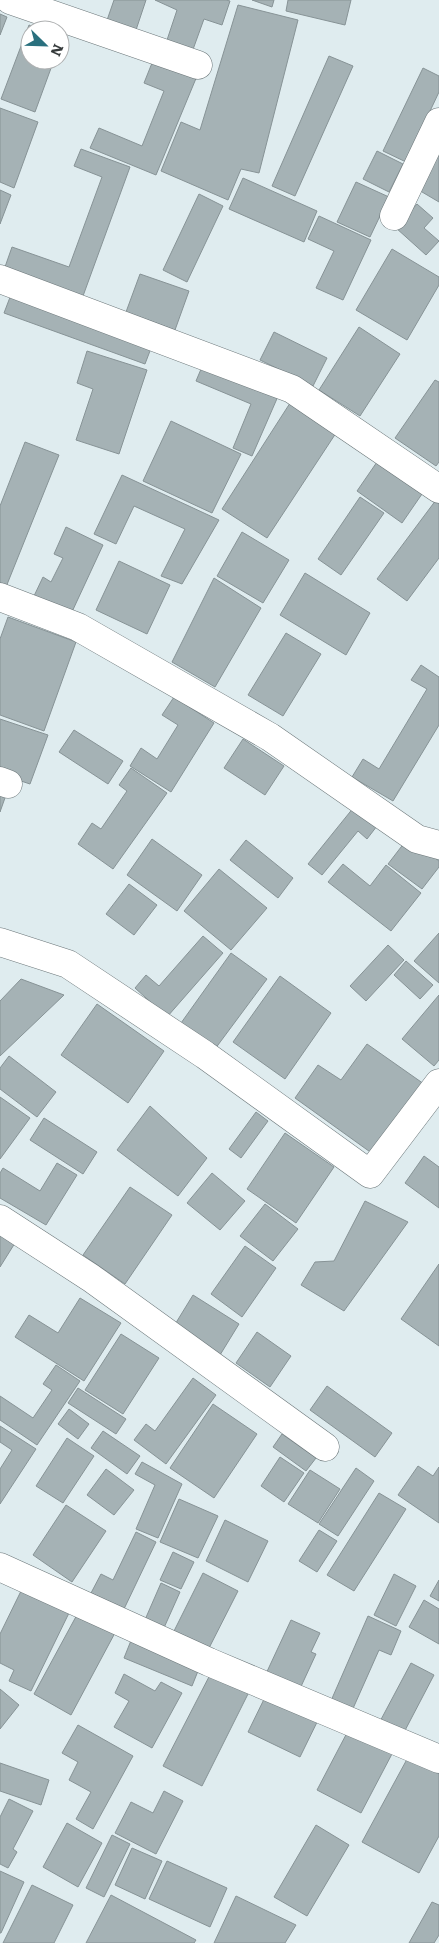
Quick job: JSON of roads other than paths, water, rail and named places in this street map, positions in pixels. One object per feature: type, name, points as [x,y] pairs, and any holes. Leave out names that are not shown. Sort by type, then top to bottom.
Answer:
[{"type":"street","points":[[10,0],[198,65]]},
{"type":"street","points":[[394,216],[439,122]]},
{"type":"street","points":[[0,279],[292,390],[439,489]]},
{"type":"street","points":[[0,597],[78,627],[103,641],[270,737],[417,839],[439,845]]},
{"type":"street","points":[[0,942],[68,964],[205,1055],[370,1174],[438,1087]]},
{"type":"street","points":[[0,1219],[91,1278],[324,1447]]},
{"type":"street","points":[[0,1567],[209,1662],[439,1759]]}]
